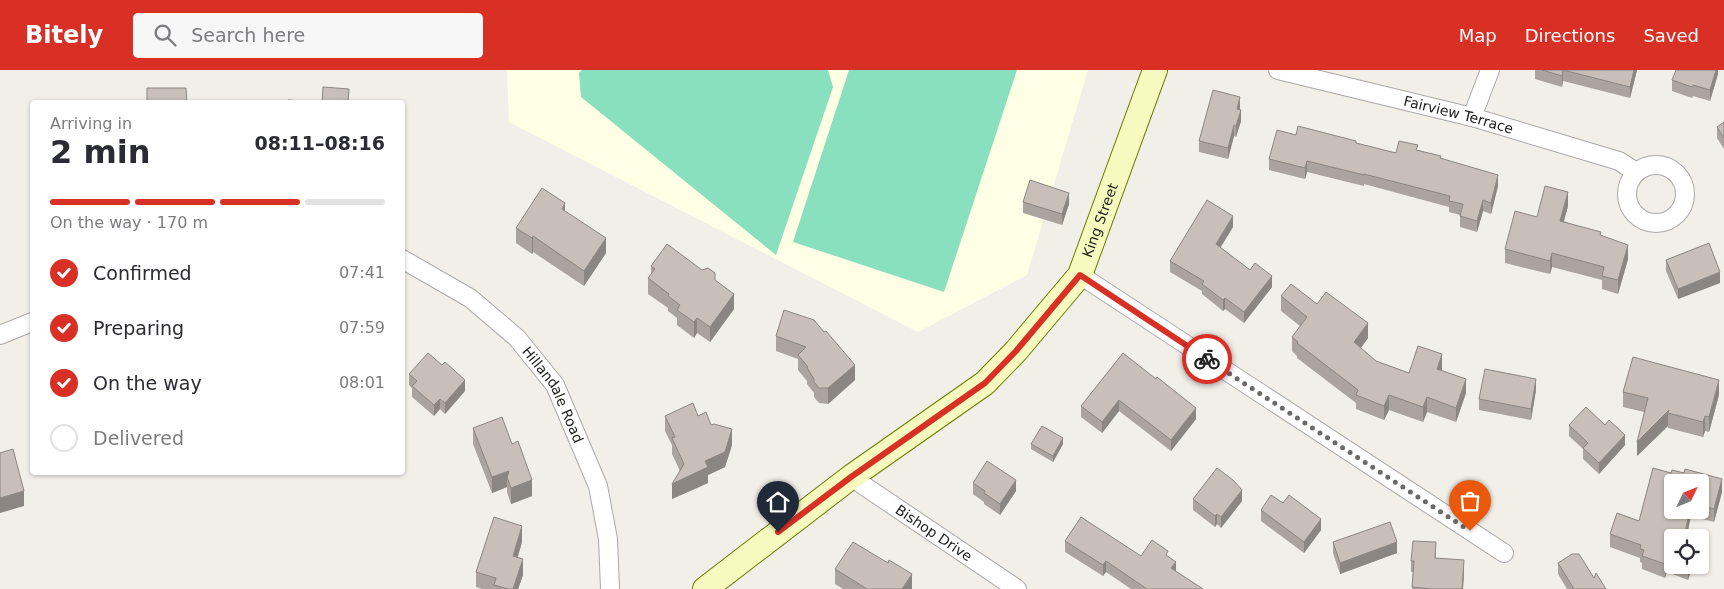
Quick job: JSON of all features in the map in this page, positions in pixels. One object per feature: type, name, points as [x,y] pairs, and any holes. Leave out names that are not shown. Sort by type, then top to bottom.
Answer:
[{"type":"main road","name":"King Street","points":[[705,589],[851,477],[985,383],[1016,351],[1080,275],[1155,70]]},
{"type":"street","name":"Fairview Terrace","points":[[1278,70],[1472,117],[1619,161],[1636,172]]},
{"type":"street","points":[[1472,117],[1490,70]]},
{"type":"street","name":"Hillandale Road","points":[[405,261],[470,298],[517,338],[555,385],[598,486],[608,540],[610,589]]},
{"type":"street","points":[[1080,275],[1504,553]]},
{"type":"street","points":[[0,335],[30,323]]},
{"type":"street","name":"Bishop Drive","points":[[851,477],[1017,589]]},
{"type":"shaded area","points":[[507,70],[1088,70],[1027,275],[918,332],[509,122]]},
{"type":"green space","points":[[582,70],[828,70],[833,87],[776,255],[581,97],[579,73]]},
{"type":"green space","points":[[849,70],[1017,70],[944,292],[793,242]]},
{"type":"building","points":[[1542,70],[1563,70],[1562,76]]},
{"type":"building","points":[[1563,70],[1634,70],[1630,87]]},
{"type":"building","points":[[1676,70],[1716,70],[1710,90],[1693,85],[1692,87],[1672,80]]},
{"type":"building","points":[[323,87],[349,89],[348,100],[322,100]]},
{"type":"building","points":[[147,88],[186,88],[187,100],[147,100]]},
{"type":"building","points":[[1213,90],[1240,97],[1237,109],[1241,110],[1236,126],[1234,125],[1228,148],[1199,141]]},
{"type":"building","points":[[1724,122],[1724,138],[1717,127]]},
{"type":"building","points":[[1298,126],[1396,153],[1399,141],[1418,145],[1416,150],[1441,156],[1440,158],[1498,175],[1491,203],[1483,200],[1477,221],[1460,216],[1463,204],[1449,201],[1450,196],[1307,161],[1305,168],[1269,159],[1277,130],[1296,135]]},
{"type":"building","points":[[1030,180],[1069,193],[1062,214],[1023,202]]},
{"type":"building","points":[[1545,186],[1568,192],[1560,221],[1601,232],[1600,235],[1628,245],[1618,280],[1602,276],[1604,267],[1552,253],[1550,261],[1505,249],[1515,211],[1537,217]]},
{"type":"building","points":[[542,188],[565,203],[562,209],[606,238],[584,271],[533,236],[532,238],[516,228]]},
{"type":"building","points":[[1207,200],[1233,216],[1216,244],[1250,270],[1255,263],[1272,276],[1244,312],[1225,298],[1223,300],[1202,284],[1204,281],[1170,261]]},
{"type":"building","points":[[1709,243],[1720,272],[1678,289],[1666,260]]},
{"type":"building","points":[[667,244],[702,270],[708,268],[715,273],[715,280],[734,294],[710,327],[697,318],[694,322],[677,310],[680,305],[648,278],[655,269],[651,266]]},
{"type":"building","points":[[1291,284],[1317,304],[1326,292],[1368,323],[1354,342],[1376,361],[1409,373],[1418,346],[1442,354],[1437,369],[1466,379],[1456,408],[1427,397],[1423,407],[1389,395],[1384,406],[1356,395],[1358,390],[1297,343],[1292,337],[1307,317],[1281,296]]},
{"type":"building","points":[[784,310],[814,320],[855,365],[828,388],[819,388],[814,382],[808,367],[798,355],[806,347],[776,336]]},
{"type":"building","points":[[428,353],[442,365],[445,362],[465,380],[445,403],[440,399],[434,405],[412,386],[417,381],[409,374]]},
{"type":"building","points":[[1123,353],[1196,408],[1171,440],[1119,400],[1102,422],[1081,406]]},
{"type":"building","points":[[1633,357],[1719,380],[1709,417],[1705,416],[1703,422],[1668,413],[1669,410],[1637,442],[1648,398],[1623,392]]},
{"type":"building","points":[[1485,369],[1536,379],[1531,409],[1479,399]]},
{"type":"building","points":[[693,403],[698,416],[706,412],[711,425],[714,424],[732,429],[725,452],[705,461],[708,467],[672,484],[684,464],[672,438],[675,437],[665,416]]},
{"type":"building","points":[[1586,407],[1605,425],[1609,420],[1625,435],[1599,463],[1583,448],[1588,443],[1569,425]]},
{"type":"building","points":[[502,417],[512,444],[518,441],[532,480],[511,488],[507,477],[509,471],[492,477],[473,428]]},
{"type":"building","points":[[1042,426],[1063,438],[1053,456],[1031,444]]},
{"type":"building","points":[[13,449],[24,491],[0,498],[0,453]]},
{"type":"building","points":[[987,461],[1016,480],[1000,504],[973,483]]},
{"type":"building","points":[[1217,468],[1233,480],[1242,490],[1221,517],[1217,514],[1215,516],[1193,499]]},
{"type":"building","points":[[1653,468],[1671,473],[1672,470],[1684,473],[1685,469],[1704,474],[1664,474],[1664,519],[1688,519],[1686,529],[1664,529],[1664,564],[1642,556],[1644,550],[1640,549],[1641,545],[1610,534],[1617,513],[1639,521]]},
{"type":"building","points":[[1709,475],[1722,479],[1714,509],[1709,508]]},
{"type":"building","points":[[1271,495],[1283,503],[1289,495],[1321,519],[1304,542],[1261,510]]},
{"type":"building","points":[[494,517],[522,526],[513,556],[523,559],[513,589],[494,585],[496,578],[476,572]]},
{"type":"building","points":[[1081,517],[1141,556],[1152,540],[1168,551],[1166,555],[1176,562],[1171,568],[1203,589],[1147,589],[1106,561],[1103,565],[1065,541]]},
{"type":"building","points":[[1390,522],[1397,542],[1340,563],[1333,542]]},
{"type":"building","points":[[1413,541],[1436,542],[1435,558],[1464,560],[1462,589],[1412,587],[1414,561],[1411,561]]},
{"type":"building","points":[[853,542],[888,563],[889,560],[912,574],[902,589],[867,589],[835,569]]},
{"type":"building","points":[[1572,554],[1579,554],[1594,578],[1596,573],[1606,589],[1574,589],[1558,563]]},
{"type":"way so far","points":[[1207,359],[1470,531]]},
{"type":"route","points":[[778,532],[851,477],[985,383],[1016,351],[1080,275],[1207,359]]}]
